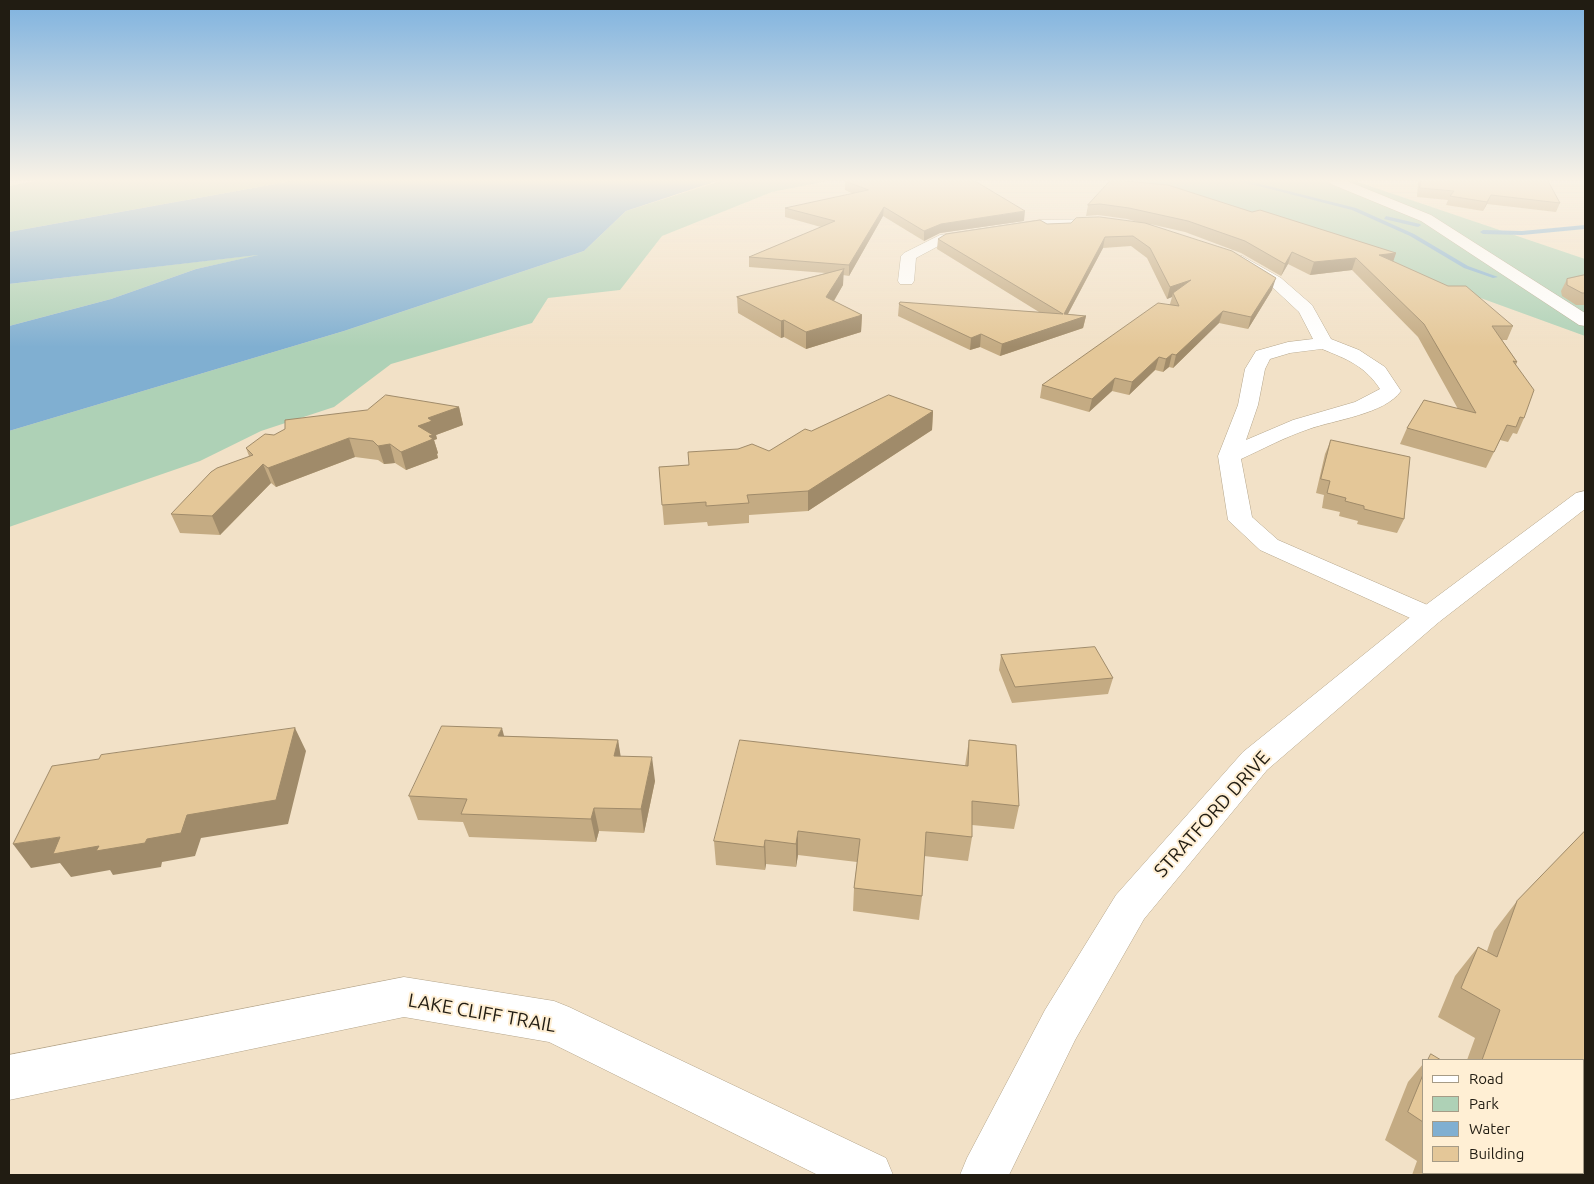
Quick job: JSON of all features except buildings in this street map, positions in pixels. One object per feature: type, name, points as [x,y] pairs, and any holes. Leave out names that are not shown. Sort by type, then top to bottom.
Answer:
[{"type":"street","points":[[906,282],[909,256],[940,239],[958,236]]},
{"type":"street","points":[[1454,236],[1585,321]]},
{"type":"street","points":[[1226,254],[1235,257],[1275,281],[1306,309],[1324,343]]},
{"type":"street","points":[[1229,456],[1310,421],[1377,401],[1391,391],[1378,371],[1352,354],[1324,343],[1288,348],[1264,355],[1255,369],[1248,405],[1229,456],[1240,520],[1269,545],[1429,616]]},
{"type":"street","name":"STRATFORD DRIVE","points":[[984,1175],[1060,1025],[1130,907],[1255,761],[1429,616],[1585,498]]},
{"type":"street","name":"LAKE CLIFF TRAIL","points":[[9,1078],[404,997],[554,1022],[869,1175]]},
{"type":"green space","points":[[599,236],[662,236],[620,290],[548,298],[532,323],[391,364],[334,407],[261,431],[200,461],[9,527],[9,431],[344,331],[584,251]]},
{"type":"green space","points":[[1311,236],[1518,236],[1585,259],[1585,336]]},
{"type":"green space","points":[[264,254],[196,269],[111,299],[9,326],[9,284]]},
{"type":"water","points":[[9,236],[599,236],[584,251],[344,331],[9,431],[9,326],[111,299],[196,269],[258,255],[9,284]]},
{"type":"waterway","points":[[1414,236],[1466,267],[1495,277]]}]
